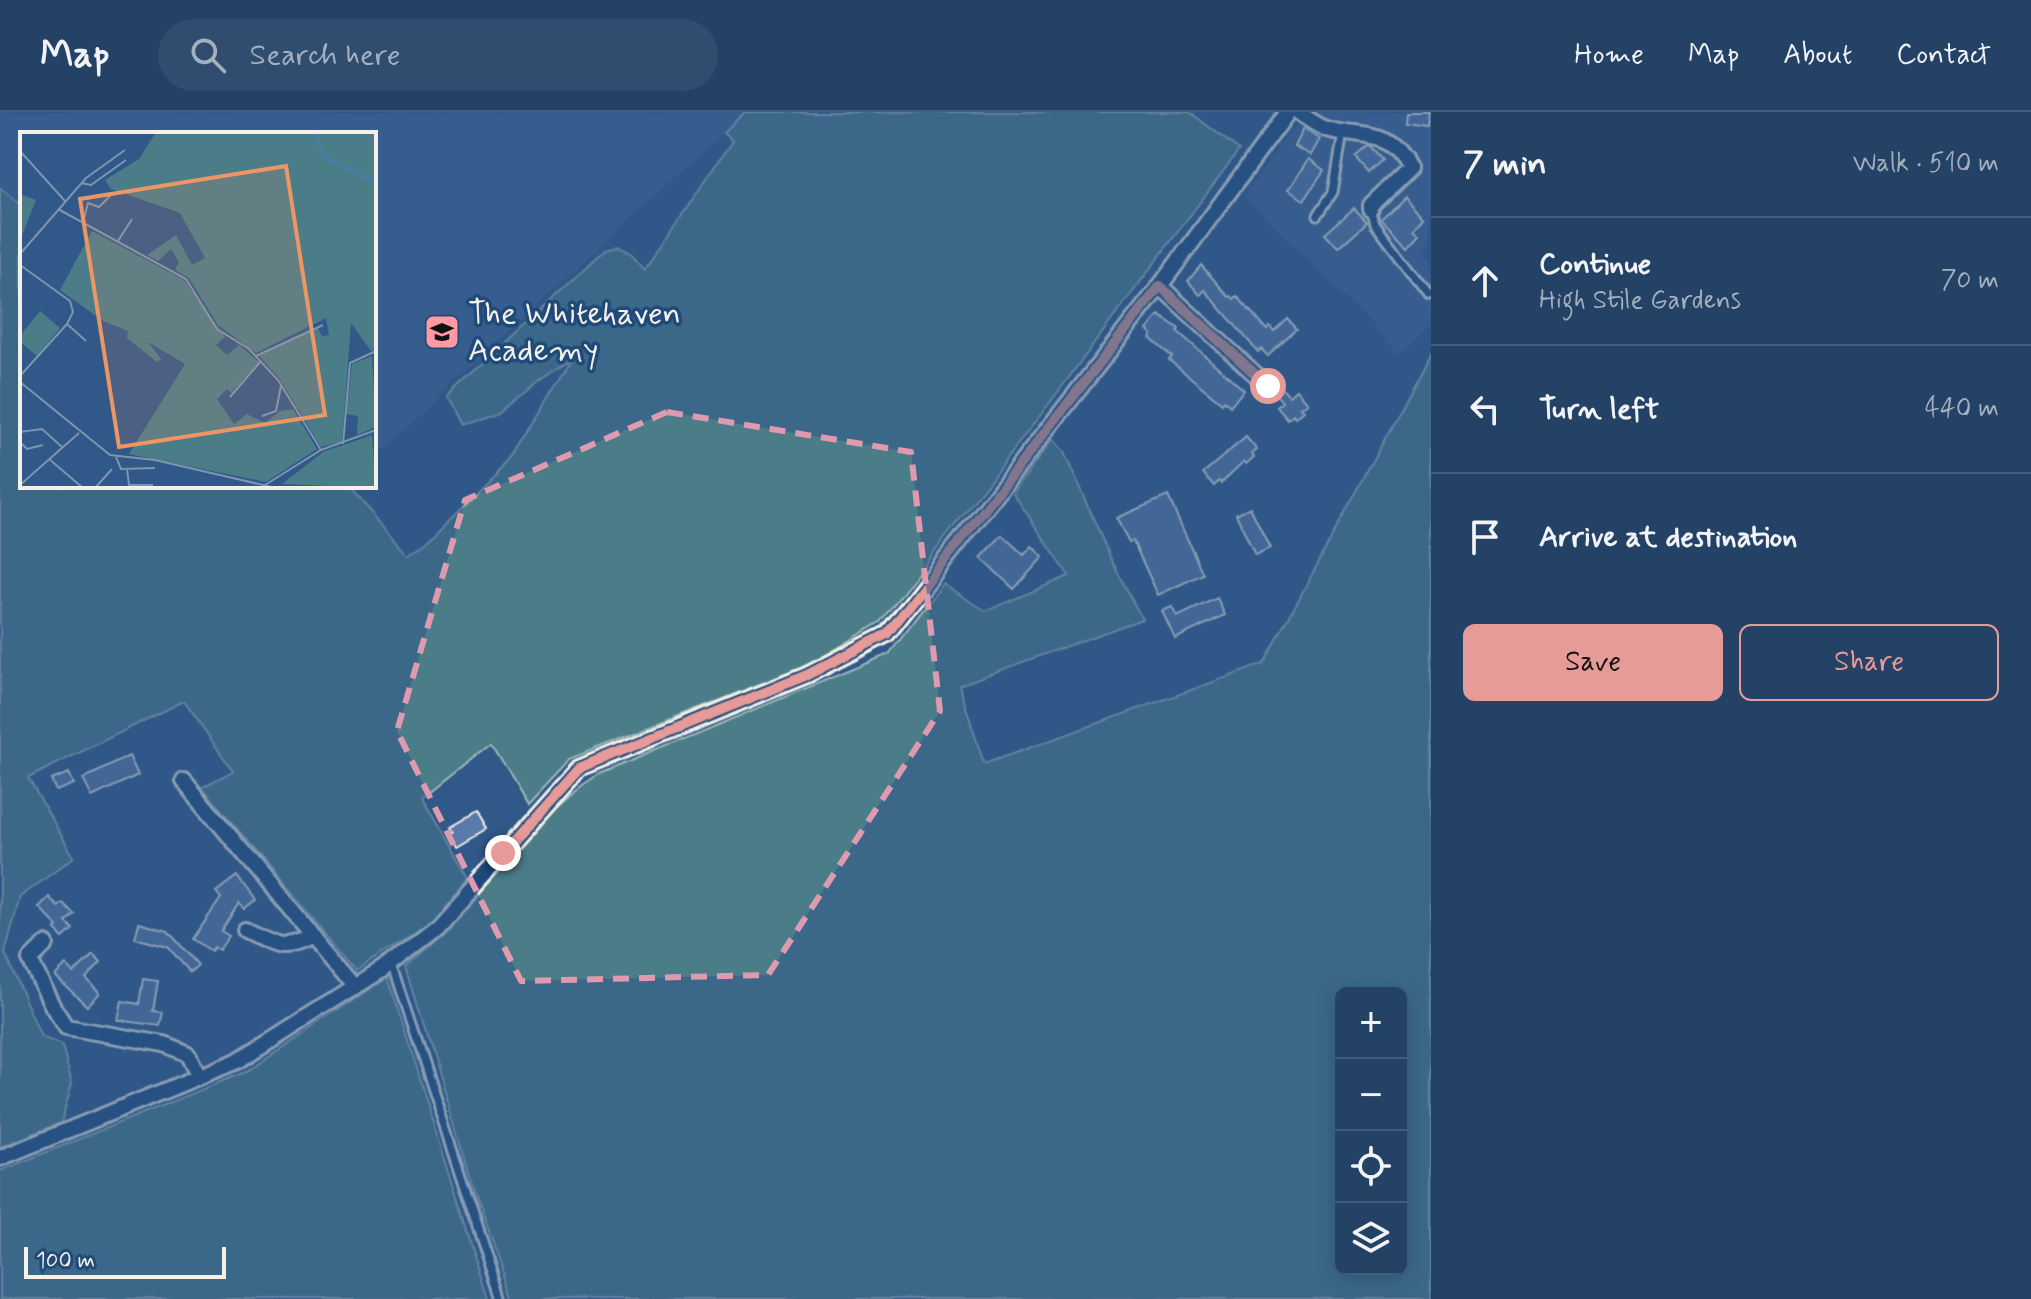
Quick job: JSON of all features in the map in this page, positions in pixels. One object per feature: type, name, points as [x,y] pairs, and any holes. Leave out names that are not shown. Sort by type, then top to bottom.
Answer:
[{"type":"street","points":[[0,1158],[237,1061],[391,963],[437,927],[579,768],[807,675],[887,634],[1160,286],[1288,112]]},
{"type":"street","points":[[1298,112],[1320,126],[1385,139],[1402,155],[1409,168],[1371,205],[1371,209]]},
{"type":"street","points":[[1160,286],[1268,386]]},
{"type":"street","points":[[184,781],[355,987]]},
{"type":"street","points":[[245,930],[273,944],[292,947],[313,936]]},
{"type":"street","points":[[46,944],[30,960],[66,1027],[164,1044],[188,1054],[199,1076]]},
{"type":"lane","points":[[1318,215],[1333,192],[1344,131]]},
{"type":"lane","points":[[1371,209],[1375,224],[1429,295]]},
{"type":"lane","points":[[391,963],[502,1299]]},
{"type":"highlighted area","points":[[667,412],[911,452],[940,711],[768,975],[521,981],[397,731],[465,500]]},
{"type":"shaded area","name":"The Whitehaven Academy","points":[[0,112],[745,112],[376,455],[376,132],[20,132],[20,204],[0,188]]},
{"type":"shaded area","points":[[1304,112],[1431,112],[1431,244],[1425,251],[1431,259],[1431,323],[1400,353],[1245,196]]},
{"type":"green space","points":[[745,112],[1190,112],[1239,150],[1049,404],[880,622],[813,663],[569,759],[527,804],[491,743],[422,798],[468,878],[430,922],[357,971],[202,787],[233,771],[184,701],[28,778],[74,857],[20,897],[5,953],[41,1037],[62,1045],[72,1083],[61,1123],[0,1147],[0,188],[20,204],[20,488],[350,488],[409,554],[427,541],[512,457],[573,357],[502,411],[460,425],[446,398],[606,249],[618,246],[631,253],[645,269],[733,140],[724,132]]},
{"type":"green space","points":[[1431,353],[1431,1299],[513,1299],[475,1193],[406,966],[448,929],[556,807],[599,774],[889,654],[943,584],[986,611],[1069,576],[1013,493],[1053,439],[1063,450],[1111,559],[1142,619],[959,685],[984,764],[1264,664]]},
{"type":"green space","points":[[387,978],[490,1299],[0,1299],[0,1171],[245,1072]]},
{"type":"building","points":[[1406,112],[1429,112],[1427,126],[1405,123]]},
{"type":"building","points":[[1303,129],[1319,139],[1310,155],[1294,146]]},
{"type":"building","points":[[1370,146],[1383,160],[1369,173],[1356,158]]},
{"type":"building","points":[[1308,159],[1324,170],[1304,200],[1288,190]]},
{"type":"building","points":[[1404,196],[1424,216],[1414,227],[1420,233],[1408,246],[1381,219]]},
{"type":"building","points":[[1354,208],[1367,222],[1338,248],[1325,234]]},
{"type":"building","points":[[1201,265],[1229,297],[1234,299],[1237,296],[1267,330],[1270,327],[1274,332],[1288,319],[1297,329],[1268,356],[1261,349],[1258,352],[1205,290],[1200,295],[1188,281]]},
{"type":"building","points":[[1159,315],[1179,329],[1177,331],[1244,390],[1230,406],[1224,400],[1222,403],[1169,360],[1172,357],[1150,338],[1152,334],[1147,330]]},
{"type":"building","points":[[1281,388],[1289,396],[1296,390],[1307,403],[1295,418],[1293,415],[1288,420],[1277,407],[1282,402],[1275,393]]},
{"type":"building","points":[[1246,437],[1257,450],[1252,454],[1254,457],[1246,464],[1244,461],[1214,486],[1203,473]]},
{"type":"building","points":[[1168,496],[1203,574],[1158,595],[1133,541],[1129,542],[1116,518]]},
{"type":"building","points":[[1250,507],[1270,548],[1255,555],[1236,514]]},
{"type":"building","points":[[1002,535],[1024,555],[1032,546],[1043,557],[1014,589],[981,558]]},
{"type":"building","points":[[1217,598],[1225,615],[1175,639],[1162,611],[1172,607],[1177,617]]},
{"type":"building","points":[[129,756],[138,775],[92,797],[83,779]]},
{"type":"building","points":[[69,773],[74,784],[56,791],[51,780]]},
{"type":"building","points":[[476,812],[486,829],[457,846],[449,834],[453,831],[450,827]]},
{"type":"building","points":[[237,876],[255,900],[244,909],[239,903],[221,931],[229,936],[219,950],[214,947],[211,951],[193,939],[221,898],[216,892]]},
{"type":"building","points":[[49,897],[58,907],[63,903],[74,914],[66,922],[73,929],[63,938],[55,930],[58,927],[39,907]]},
{"type":"building","points":[[139,923],[168,931],[198,965],[190,972],[168,947],[135,938]]},
{"type":"building","points":[[93,954],[101,962],[86,978],[100,993],[87,1006],[55,976],[66,965],[74,973]]},
{"type":"building","points":[[143,979],[158,981],[153,1011],[163,1012],[160,1026],[118,1020],[122,1001],[139,1004]]},
{"type":"place","name":"The Whitehaven Academy","points":[[442,332]]},
{"type":"route","points":[[503,853],[579,768],[807,675],[887,634],[1160,286],[1268,386]]}]
